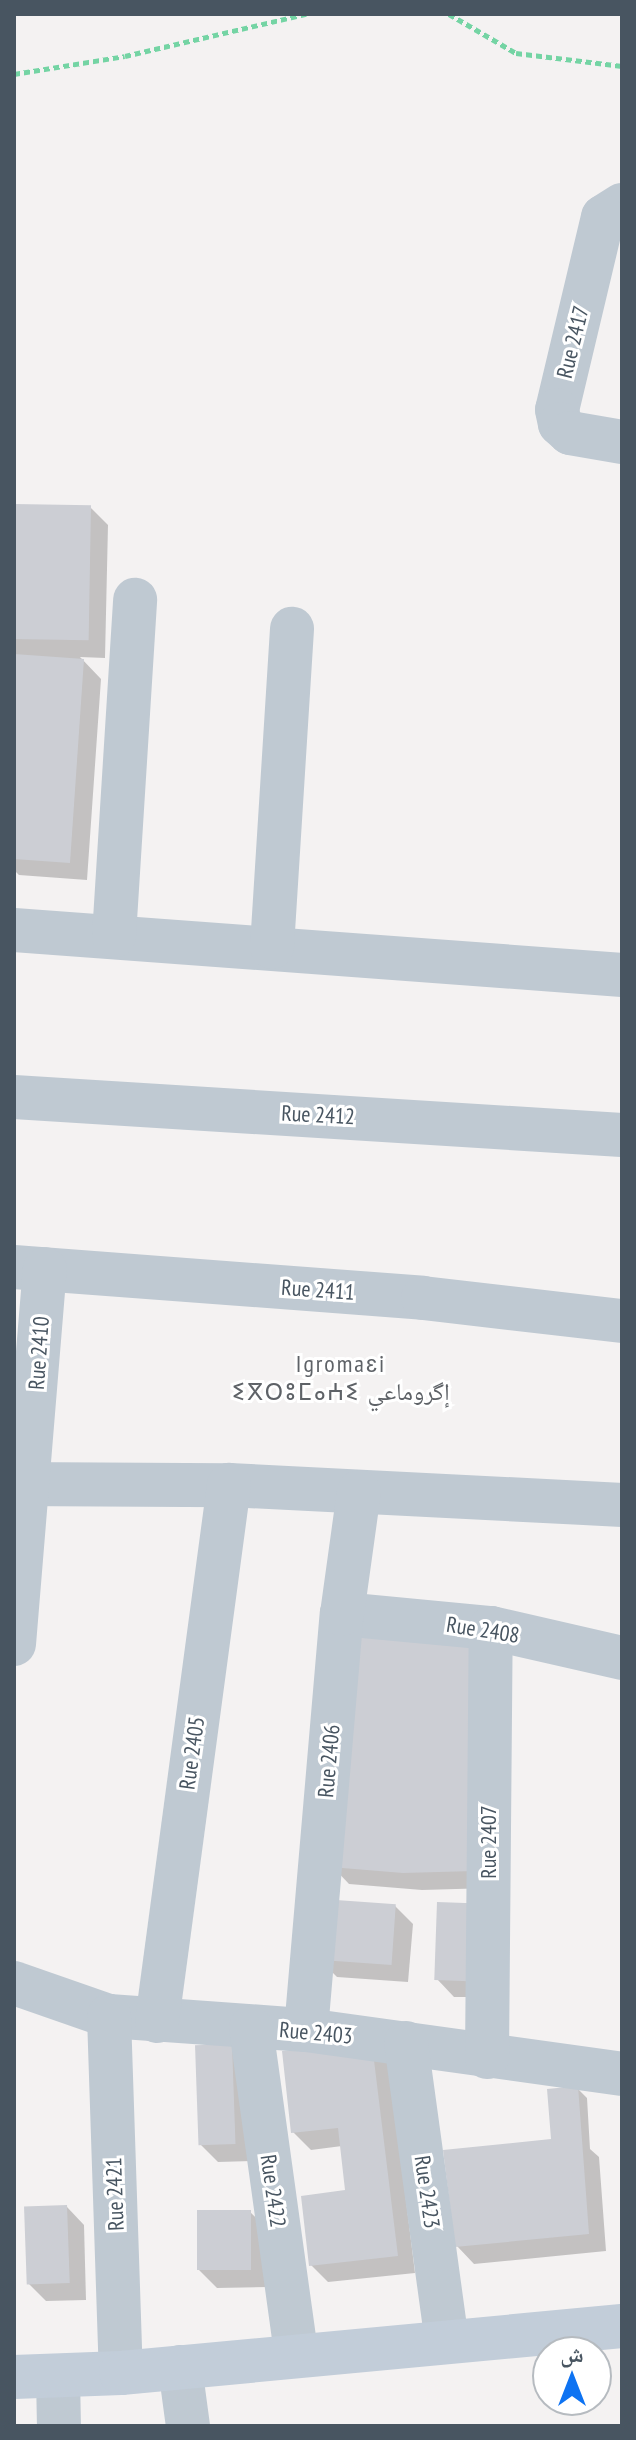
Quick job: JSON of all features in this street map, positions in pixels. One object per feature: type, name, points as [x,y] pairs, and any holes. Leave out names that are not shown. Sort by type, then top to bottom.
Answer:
[{"type":"street","name":"Rue 2417","points":[[622,205],[603,217],[557,410],[560,424],[570,433],[622,442]]},
{"type":"street","points":[[114,936],[135,600]]},
{"type":"street","points":[[272,947],[292,629]]},
{"type":"street","points":[[14,930],[622,975]]},
{"type":"street","name":"Rue 2412","points":[[14,1097],[622,1135]]},
{"type":"street","name":"Rue 2411","points":[[30,1268],[423,1298],[622,1321]]},
{"type":"street","name":"Rue 2410","points":[[14,1644],[30,1268]]},
{"type":"street","points":[[22,1484],[229,1485],[622,1505]]},
{"type":"street","name":"Rue 2405","points":[[157,2021],[229,1485]]},
{"type":"street","name":"Rue 2406","points":[[306,2030],[342,1614],[359,1492]]},
{"type":"street","name":"Rue 2408","points":[[342,1614],[491,1628],[622,1658]]},
{"type":"street","name":"Rue 2407","points":[[487,2057],[491,1628]]},
{"type":"street","name":"Rue 2403","points":[[14,1983],[109,2016],[306,2030],[622,2074]]},
{"type":"street","name":"Rue 2421","points":[[109,2016],[121,2373]]},
{"type":"street","name":"Rue 2422","points":[[251,2028],[296,2354]]},
{"type":"street","name":"Rue 2423","points":[[406,2043],[447,2341]]},
{"type":"street","points":[[14,2377],[121,2373],[296,2354],[622,2326]]},
{"type":"street","points":[[180,2367],[188,2426]]},
{"type":"street","points":[[58,2376],[59,2426]]},
{"type":"path","points":[[14,74],[125,56],[306,14]]},
{"type":"path","points":[[449,14],[516,53],[622,66]]},
{"type":"building","points":[[14,504],[91,505],[89,640],[14,639]]},
{"type":"building","points":[[14,654],[84,659],[70,863],[14,859]]},
{"type":"building","points":[[359,1629],[480,1634],[474,1871],[403,1873],[330,1867]]},
{"type":"building","points":[[322,1899],[396,1904],[392,1965],[318,1960]]},
{"type":"building","points":[[437,1902],[472,1903],[469,1981],[434,1980]]},
{"type":"building","points":[[232,2044],[235,2144],[199,2145],[195,2045]]},
{"type":"building","points":[[372,2044],[398,2256],[309,2266],[301,2196],[345,2190],[338,2128],[291,2133],[282,2051]]},
{"type":"building","points":[[578,2086],[589,2234],[455,2247],[443,2150],[551,2139],[547,2089]]},
{"type":"building","points":[[67,2205],[70,2283],[27,2284],[24,2207]]},
{"type":"building","points":[[197,2210],[251,2210],[251,2270],[197,2270]]},
{"type":"district","name":"Igromaɛi ⵉⴳⵔⵓⵎⴰⵄⵉ إگروماعي","points":[[341,1378]]}]
